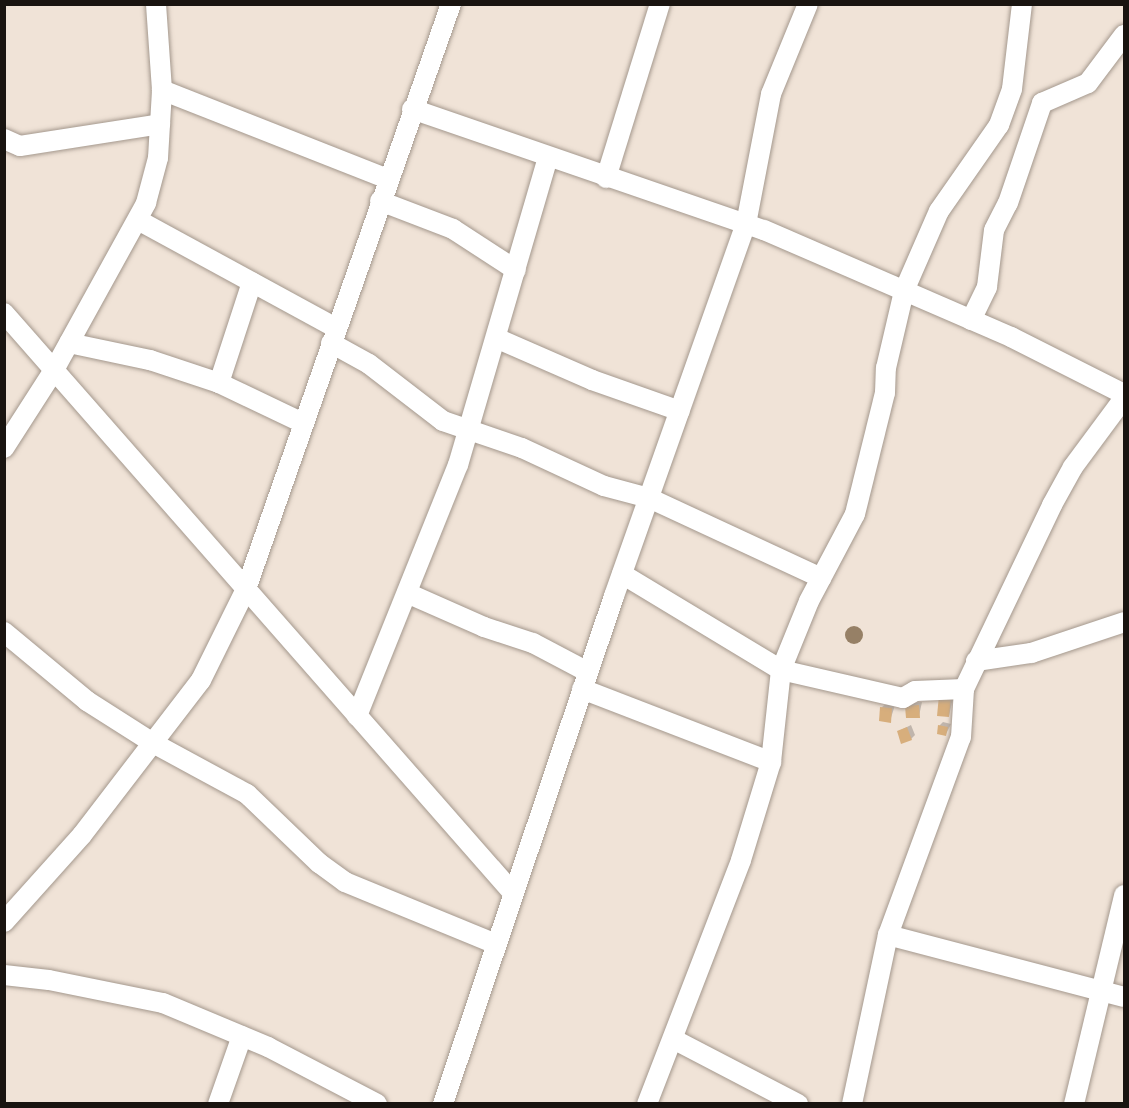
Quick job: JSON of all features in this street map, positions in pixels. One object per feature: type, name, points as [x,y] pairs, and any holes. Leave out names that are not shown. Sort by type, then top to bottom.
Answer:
[{"type":"street","points":[[4,448],[54,370],[138,220],[158,158],[162,90],[156,4]]},
{"type":"street","points":[[4,922],[82,835],[201,680],[246,589],[412,109],[451,4]]},
{"type":"street","points":[[606,178],[660,4]]},
{"type":"street","points":[[443,1104],[585,681],[746,224],[771,94],[808,4]]},
{"type":"street","points":[[647,1104],[741,860],[771,762],[781,670],[821,578],[855,514],[885,393],[886,368],[904,291],[939,212],[999,125],[1012,90],[1022,4]]},
{"type":"street","points":[[1012,90],[1042,103],[1088,83],[1125,35]]},
{"type":"street","points":[[162,90],[388,179]]},
{"type":"street","points":[[971,320],[987,286],[994,230],[1008,203],[1042,103]]},
{"type":"street","points":[[412,109],[606,178],[746,224],[971,320],[1125,396],[1057,496],[964,689],[961,736],[888,935],[852,1104]]},
{"type":"street","points":[[4,139],[20,146],[160,124]]},
{"type":"street","points":[[357,716],[469,430],[548,158]]},
{"type":"street","points":[[380,201],[453,229],[516,270]]},
{"type":"street","points":[[138,220],[252,282],[334,335],[434,417],[530,451],[604,486],[649,498],[821,578]]},
{"type":"street","points":[[219,383],[252,282]]},
{"type":"street","points":[[4,313],[513,893]]},
{"type":"street","points":[[496,338],[592,380],[680,411]]},
{"type":"street","points":[[69,343],[139,356],[219,383],[303,423]]},
{"type":"street","points":[[622,574],[781,670],[903,698],[915,691],[964,689]]},
{"type":"street","points":[[407,593],[484,627],[533,643],[585,681],[771,762]]},
{"type":"street","points":[[976,661],[1031,653],[1125,622]]},
{"type":"street","points":[[4,632],[87,701],[153,743],[247,794],[319,863],[360,891],[415,909],[496,944]]},
{"type":"street","points":[[1074,1104],[1125,895]]},
{"type":"street","points":[[888,935],[1102,988],[1125,997]]},
{"type":"street","points":[[4,975],[49,980],[163,1003],[242,1036],[377,1104]]},
{"type":"street","points":[[218,1104],[242,1036]]},
{"type":"street","points":[[673,1039],[798,1104]]},
{"type":"building","points":[[939,695],[951,696],[949,717],[937,716]]},
{"type":"building","points":[[919,705],[920,718],[906,718],[905,706]]},
{"type":"building","points":[[880,707],[892,708],[891,723],[879,721]]},
{"type":"building","points":[[938,725],[948,727],[946,736],[937,734]]},
{"type":"building","points":[[907,727],[912,740],[901,744],[897,731]]}]
